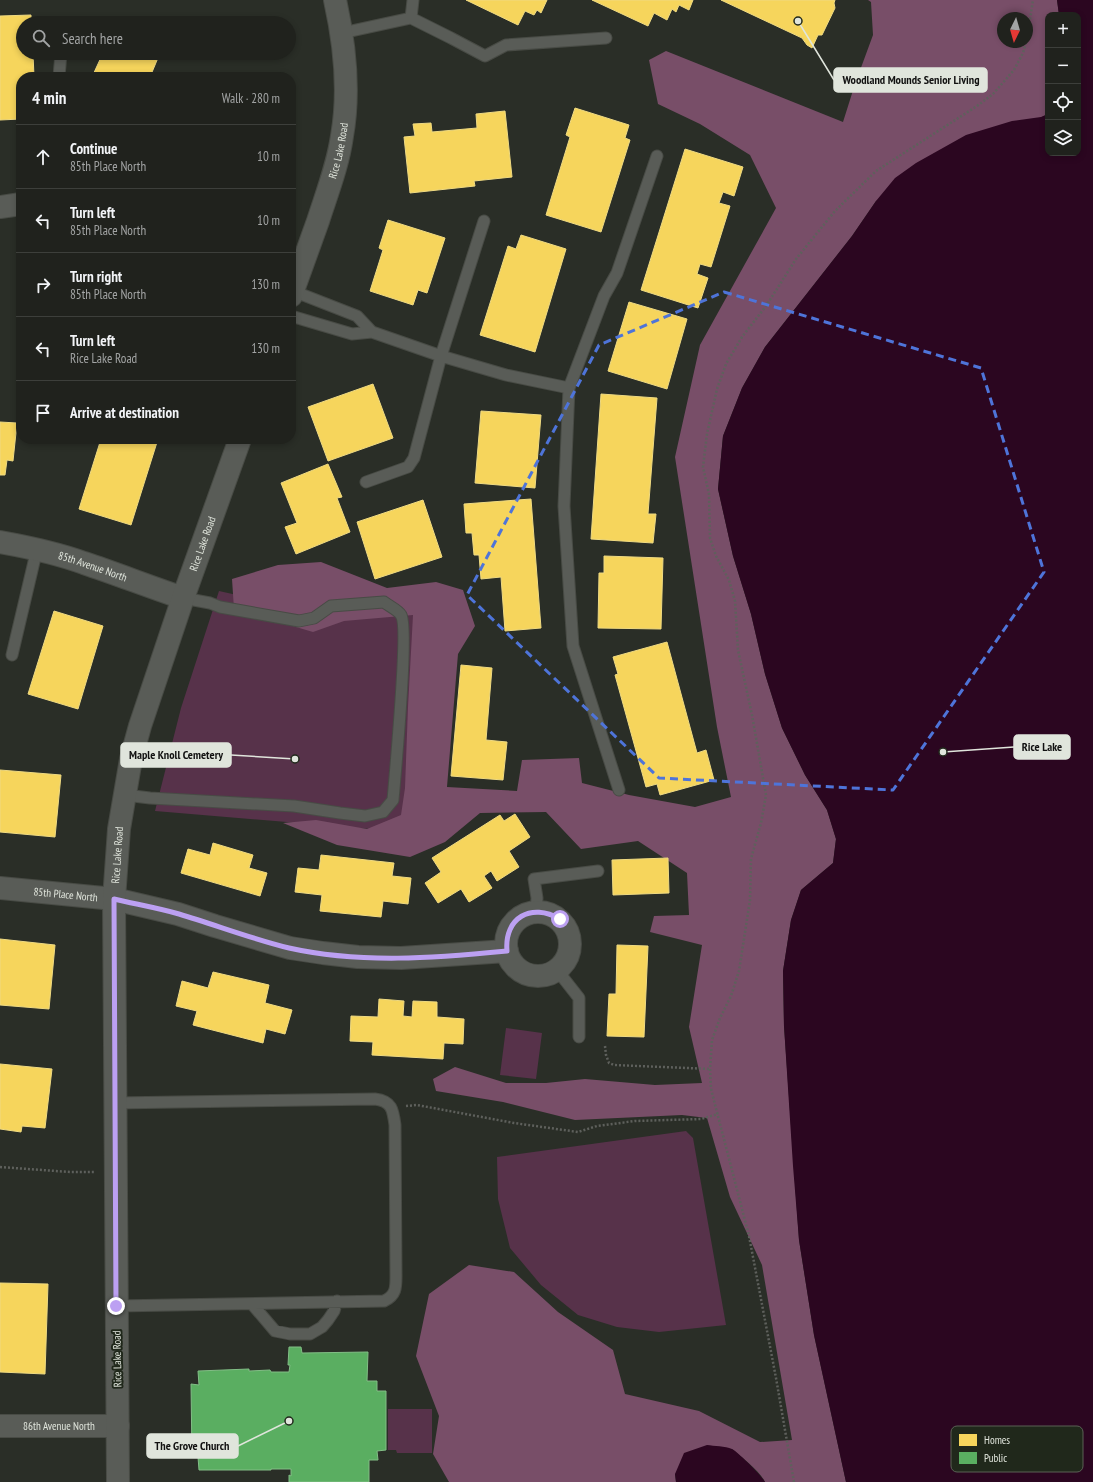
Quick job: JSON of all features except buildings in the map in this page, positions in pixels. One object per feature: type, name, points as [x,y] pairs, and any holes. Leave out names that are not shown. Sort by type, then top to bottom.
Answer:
[{"type":"street","name":"Rice Lake Road","points":[[296,282],[336,165],[342,136],[346,104],[345,66],[342,33],[335,0]]},
{"type":"street","points":[[0,207],[16,205]]},
{"type":"street","name":"Rice Lake Road","points":[[118,1482],[114,899],[119,829],[131,759],[140,726],[183,598],[238,444]]},
{"type":"street","name":"85th Avenue North","points":[[0,542],[37,549],[83,562],[146,586],[183,598]]},
{"type":"street","name":"85th Place North","points":[[0,888],[114,899],[178,914],[290,948],[323,953],[358,957],[401,958],[507,951]]},
{"type":"street","points":[[536,912],[551,914],[560,919],[570,936],[570,947],[567,958],[557,970],[540,976],[519,970],[507,951],[506,941],[508,931],[514,923],[522,916],[536,912]]},
{"type":"street","name":"86th Avenue North","points":[[0,1426],[118,1426]]},
{"type":"lane","points":[[411,18],[413,0]]},
{"type":"lane","points":[[342,33],[411,18],[485,56],[506,45],[606,38]]},
{"type":"lane","points":[[59,72],[60,60]]},
{"type":"lane","points":[[618,790],[573,646],[564,506],[569,388],[604,296],[617,273],[657,156]]},
{"type":"lane","points":[[366,482],[408,467],[414,458],[441,356],[484,221]]},
{"type":"lane","points":[[296,295],[357,316],[372,332]]},
{"type":"lane","points":[[296,317],[352,334],[372,332],[441,356],[506,375],[569,388]]},
{"type":"lane","points":[[12,655],[37,549]]},
{"type":"lane","points":[[125,795],[150,798],[294,806],[365,816],[383,812],[393,800],[403,670],[404,626],[402,615],[384,602],[331,606],[314,618],[299,621],[220,607],[210,603],[183,598]]},
{"type":"lane","points":[[536,912],[537,898],[534,879],[598,870]]},
{"type":"lane","points":[[557,970],[579,998],[579,1036]]},
{"type":"lane","points":[[116,1102],[381,1100],[391,1106],[394,1116],[395,1132],[396,1289],[394,1294],[384,1301],[116,1306]]},
{"type":"lane","points":[[252,1304],[275,1331],[290,1334],[310,1334],[322,1327],[328,1320],[334,1311],[337,1302]]},
{"type":"path","points":[[1031,12],[1033,0]]},
{"type":"path","points":[[794,1482],[749,1236],[711,1089],[710,1069],[712,1040],[720,1018],[731,996],[739,970],[745,924],[750,900],[751,859],[761,823],[766,795],[752,715],[738,650],[735,601],[730,580],[716,556],[710,538],[709,494],[703,467],[707,434],[717,389],[726,364],[742,337],[766,306],[796,259],[835,211],[876,171],[977,106],[993,94],[1014,70],[1024,48]]},
{"type":"path","points":[[605,1046],[609,1063],[614,1065],[710,1069]]},
{"type":"path","points":[[391,1106],[416,1106],[514,1123],[578,1132],[597,1126],[635,1121],[701,1120],[718,1114]]},
{"type":"path","points":[[0,1167],[70,1172],[99,1172]]},
{"type":"highlighted area","points":[[724,292],[981,368],[1044,572],[893,790],[659,778],[467,595],[599,345]]},
{"type":"shaded area","points":[[868,0],[1057,0],[1059,12],[1045,12],[1045,116],[876,201],[852,236],[765,347],[742,388],[723,436],[718,489],[733,556],[751,614],[765,674],[782,728],[805,775],[827,810],[836,839],[833,863],[801,890],[791,920],[783,971],[784,1026],[799,1240],[814,1335],[846,1482],[765,1482],[755,1469],[732,1449],[675,1474],[676,1482],[449,1482],[433,1454],[439,1416],[416,1356],[429,1294],[469,1265],[514,1272],[558,1312],[613,1350],[625,1394],[699,1411],[760,1442],[792,1440],[762,1265],[730,1197],[707,1118],[682,1115],[575,1120],[503,1102],[436,1091],[433,1079],[455,1067],[506,1083],[546,1083],[585,1079],[655,1085],[702,1083],[689,1027],[702,945],[650,932],[654,916],[689,915],[687,873],[638,841],[581,849],[546,812],[480,813],[445,842],[410,857],[337,845],[283,823],[316,820],[367,829],[401,815],[405,788],[413,615],[344,621],[313,632],[234,609],[232,579],[278,565],[321,562],[387,588],[436,582],[463,590],[475,626],[458,654],[447,787],[517,791],[522,760],[579,758],[582,783],[629,795],[695,807],[731,797],[717,727],[675,457],[700,345],[776,208],[750,155],[700,124],[658,104],[649,60],[666,51],[843,122],[873,35],[871,2]]},
{"type":"shaded area","points":[[1057,0],[1093,0],[1093,1482],[846,1482],[814,1335],[799,1240],[784,1026],[783,971],[791,920],[801,890],[833,863],[836,839],[827,810],[805,775],[782,728],[765,674],[751,614],[733,556],[718,489],[723,436],[742,388],[765,347],[852,236],[876,201],[895,178],[916,163],[966,135],[1012,121],[1045,115],[1045,156],[1081,156],[1081,12],[1059,12]]},
{"type":"shaded area","points":[[219,591],[286,606],[430,611],[418,833],[155,811],[181,708]]},
{"type":"shaded area","points":[[506,1028],[542,1033],[536,1079],[500,1075]]},
{"type":"shaded area","points":[[686,1131],[693,1138],[726,1325],[659,1332],[617,1327],[578,1315],[541,1285],[510,1248],[498,1199],[497,1157]]},
{"type":"shaded area","points":[[388,1409],[432,1409],[432,1453],[397,1453],[396,1450],[388,1450]]},
{"type":"shaded area","points":[[707,1445],[732,1449],[750,1464],[765,1482],[676,1482],[675,1474],[684,1453]]},
{"type":"place","name":"Woodland Mounds Senior Living","points":[[798,21]]},
{"type":"place","name":"Rice Lake","points":[[943,752]]},
{"type":"place","name":"Maple Knoll Cemetery","points":[[295,759]]},
{"type":"place","name":"The Grove Church","points":[[289,1421]]},
{"type":"route","points":[[116,1306],[114,899],[178,914],[290,948],[358,957],[401,958],[459,956],[507,951],[506,941],[508,931],[522,916],[531,912],[541,912],[551,914],[560,919]]}]
